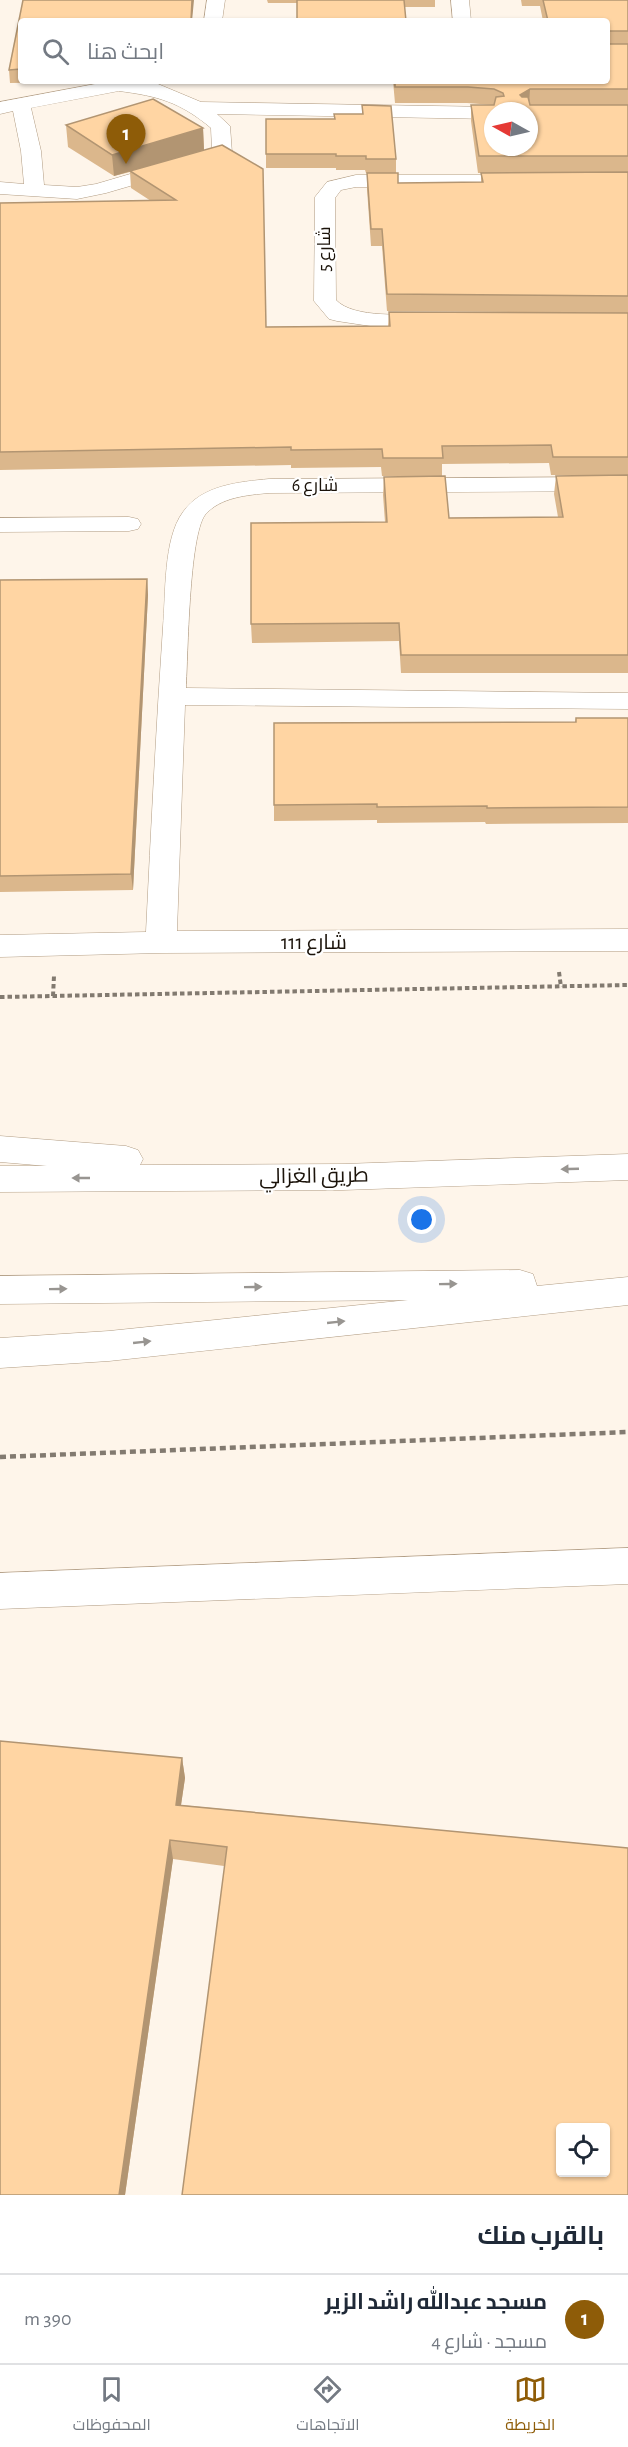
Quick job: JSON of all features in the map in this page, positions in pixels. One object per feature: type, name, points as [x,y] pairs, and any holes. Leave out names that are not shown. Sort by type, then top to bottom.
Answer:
[{"type":"main road","points":[[213,18],[216,0]]},
{"type":"main road","points":[[460,0],[462,18]]},
{"type":"main road","points":[[0,108],[119,85],[158,90],[198,108],[220,126],[222,153],[99,189],[77,193],[0,188]]},
{"type":"main road","points":[[21,104],[31,151],[34,189]]},
{"type":"main road","points":[[198,108],[484,113]]},
{"type":"main road","name":"شارع 5","points":[[448,321],[377,320],[337,314],[325,301],[325,197],[334,186],[356,181],[545,181]]},
{"type":"main road","name":"شارع 6","points":[[161,942],[171,696],[182,553],[192,516],[213,498],[240,489],[269,486],[628,484]]},
{"type":"main road","points":[[0,526],[129,524]]},
{"type":"main road","points":[[171,696],[628,701]]},
{"type":"main road","name":"شارع 111","points":[[0,946],[161,942],[628,940]]},
{"type":"main road","points":[[0,1149],[343,1177]]},
{"type":"main road","name":"طريق الغزالي","points":[[0,1179],[343,1177],[628,1167]]},
{"type":"main road","points":[[0,1290],[628,1282]]},
{"type":"main road","points":[[0,1353],[109,1346],[628,1291]]},
{"type":"main road","points":[[0,1365],[109,1346]]},
{"type":"main road","points":[[0,1591],[628,1566]]},
{"type":"path","points":[[0,997],[628,985]]},
{"type":"path","points":[[0,1457],[628,1432]]},
{"type":"building","points":[[23,0],[192,0],[191,18],[19,18]]},
{"type":"building","points":[[297,0],[404,0],[406,18],[297,18]]},
{"type":"building","points":[[543,0],[628,0],[628,31],[610,31],[610,18],[547,18]]},
{"type":"building","points":[[18,25],[18,69],[9,70]]},
{"type":"building","points":[[610,44],[628,44],[628,89],[530,89],[520,95],[528,97],[529,102],[495,102],[496,97],[504,96],[503,93],[494,89],[395,87],[395,84],[610,84]]},
{"type":"building","points":[[153,99],[203,128],[112,155],[66,125]]},
{"type":"building","points":[[362,105],[391,106],[396,159],[366,159],[366,156],[336,156],[336,154],[266,154],[266,119],[335,119],[334,114],[363,114]]},
{"type":"building","points":[[471,105],[484,105],[484,156],[479,156]]},
{"type":"building","points":[[538,105],[628,105],[628,156],[538,156]]},
{"type":"building","points":[[222,145],[263,169],[266,327],[390,326],[389,312],[628,313],[628,457],[553,457],[551,445],[442,446],[443,458],[383,458],[382,449],[291,450],[291,447],[0,452],[0,203],[176,200],[130,171]]},
{"type":"building","points":[[628,172],[628,296],[387,294],[382,229],[371,229],[367,173],[398,173],[398,183],[483,182],[481,173]]},
{"type":"building","points":[[628,475],[628,655],[401,655],[399,623],[251,624],[251,523],[387,522],[384,477],[445,476],[449,518],[563,517],[556,476]]},
{"type":"building","points":[[147,579],[131,874],[0,876],[0,580]]},
{"type":"building","points":[[576,718],[628,718],[628,807],[274,805],[274,723],[576,722]]},
{"type":"building","points":[[0,1741],[182,1758],[176,1805],[628,1848],[628,2195],[182,2195],[227,1847],[170,1840],[119,2195],[0,2195]]},
{"type":"place","name":"مسجد عبدالله راشد الزير","points":[[126,164]]}]
